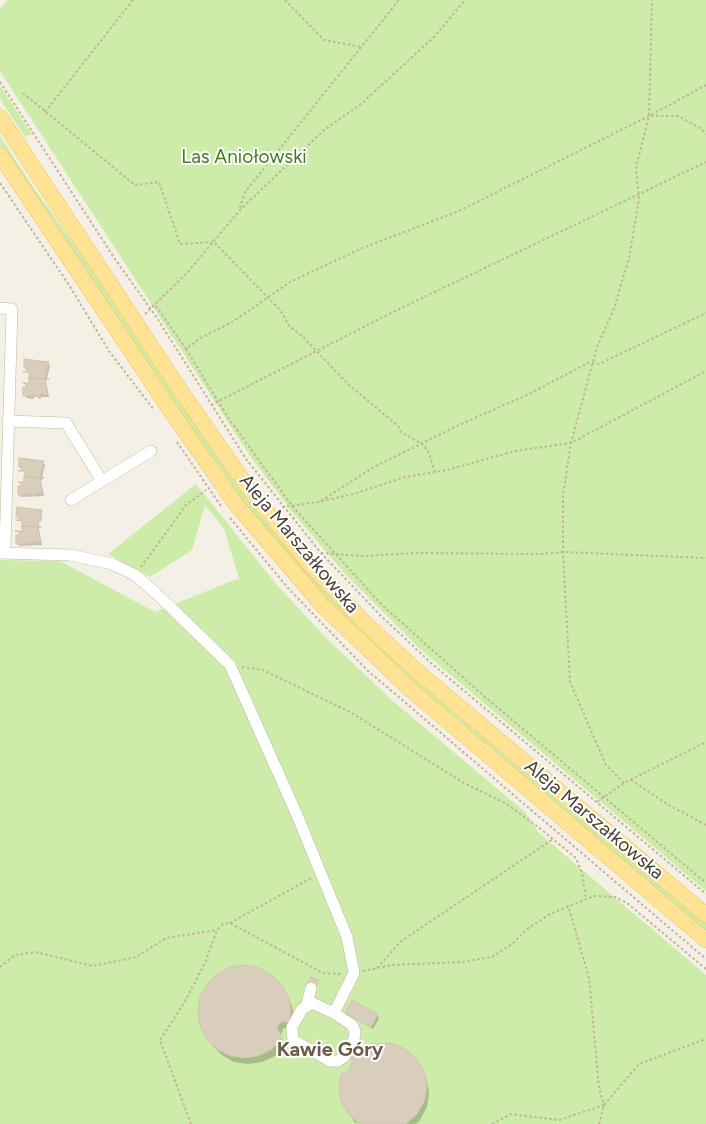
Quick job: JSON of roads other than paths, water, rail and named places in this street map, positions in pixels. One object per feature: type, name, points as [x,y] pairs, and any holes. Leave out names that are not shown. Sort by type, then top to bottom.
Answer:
[{"type":"main road","name":"Aleja Marszałkowska","points":[[0,117],[180,390],[251,492],[308,562],[362,619],[417,671],[706,915]]},
{"type":"main road","name":"Aleja Marszałkowska","points":[[0,155],[173,414],[236,503],[323,606],[411,690],[706,940]]},
{"type":"lane","points":[[0,308],[12,309],[2,550],[70,555],[112,564],[135,576],[230,665],[348,936],[354,973],[334,1013]]},
{"type":"lane","points":[[8,421],[66,423],[102,481]]},
{"type":"lane","points":[[71,500],[151,451]]},
{"type":"lane","points":[[307,1004],[312,1003],[334,1013],[352,1025],[355,1032],[354,1040],[344,1057],[338,1061],[330,1061],[293,1040],[292,1027],[307,1004],[310,988]]},
{"type":"district","name":"Kawie Góry","points":[[330,1050]]},
{"type":"park label","name":"Las Aniołowski","points":[[244,157]]}]
